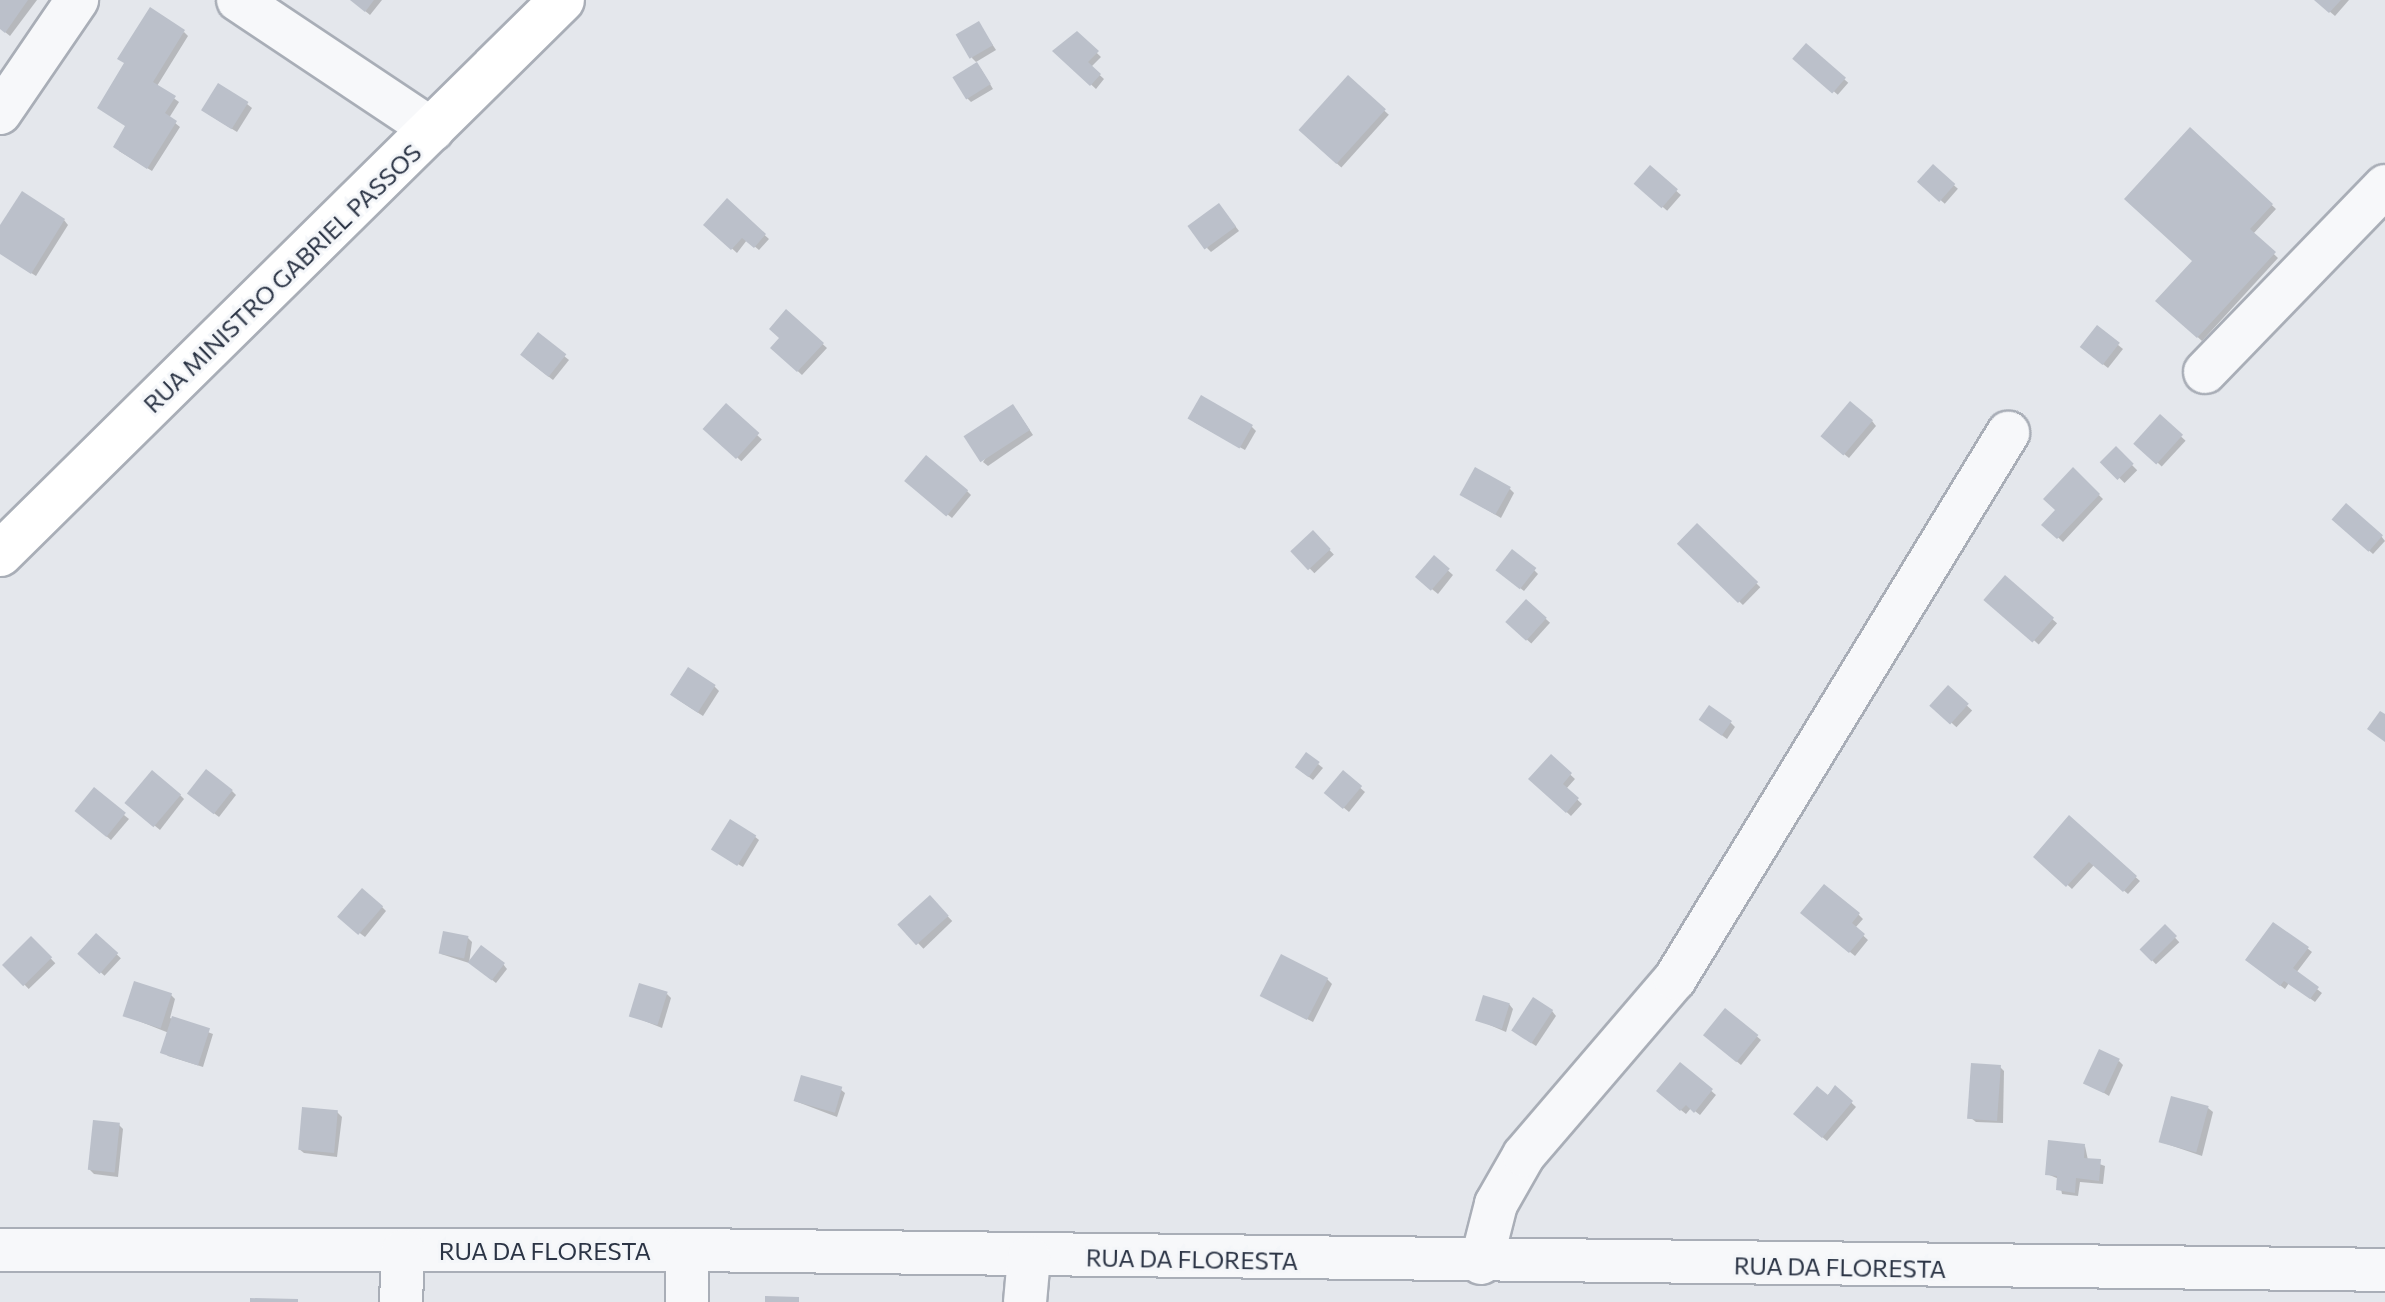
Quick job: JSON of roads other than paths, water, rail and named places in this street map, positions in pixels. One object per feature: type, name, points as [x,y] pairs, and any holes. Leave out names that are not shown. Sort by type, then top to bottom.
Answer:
[{"type":"main road","name":"RUA MINISTRO GABRIEL PASSOS","points":[[0,554],[562,0]]},
{"type":"street","points":[[0,113],[77,0]]},
{"type":"street","points":[[238,0],[433,130]]},
{"type":"street","points":[[2205,372],[2385,186]]},
{"type":"street","points":[[1481,1263],[1496,1204],[1524,1155],[1675,979],[2008,433]]},
{"type":"street","name":"RUA DA FLORESTA","points":[[0,1250],[687,1250],[1481,1263],[2033,1286],[2385,1270]]},
{"type":"street","points":[[687,1250],[687,1302]]},
{"type":"street","points":[[401,1302],[403,1251]]},
{"type":"street","points":[[1025,1302],[1029,1257]]}]
